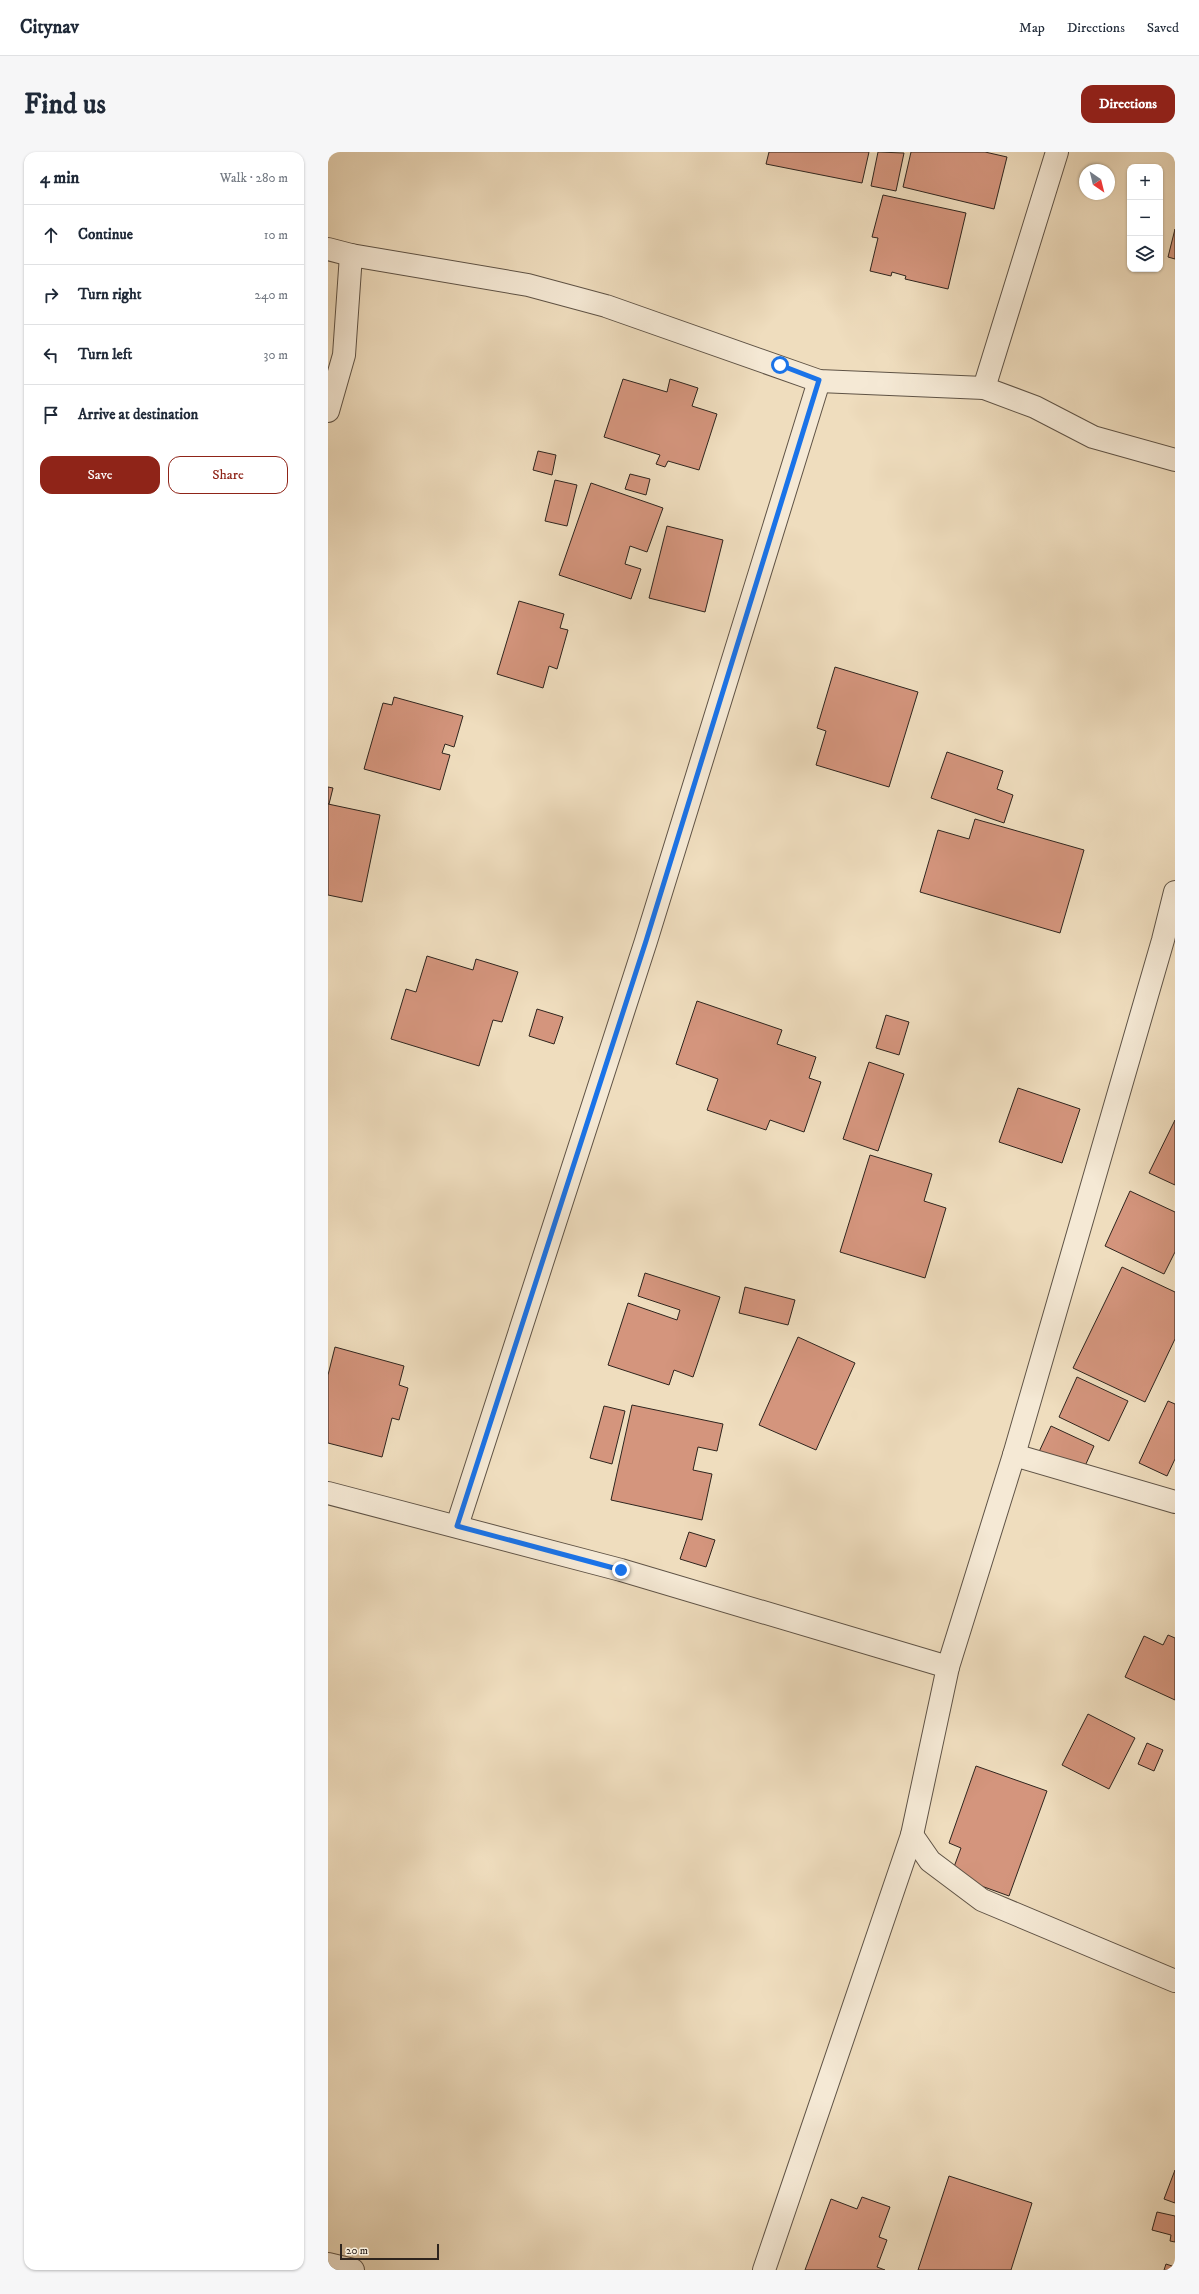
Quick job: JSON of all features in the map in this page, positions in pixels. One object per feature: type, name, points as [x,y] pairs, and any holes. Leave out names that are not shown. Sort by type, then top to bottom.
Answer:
[{"type":"street","points":[[984,388],[1057,152]]},
{"type":"street","points":[[328,249],[351,255],[528,285],[606,306],[819,380],[984,388],[1034,407],[1093,437],[1175,460]]},
{"type":"street","points":[[328,411],[344,355],[351,255]]},
{"type":"street","points":[[457,1526],[634,979],[819,380]]},
{"type":"street","points":[[764,2270],[912,1834],[948,1667],[1014,1455],[1169,941],[1175,892]]},
{"type":"street","points":[[1014,1455],[1175,1502]]},
{"type":"street","points":[[328,1493],[621,1570],[948,1667]]},
{"type":"street","points":[[912,1834],[930,1861],[982,1900],[1175,1981]]},
{"type":"street","points":[[328,2264],[352,2270]]},
{"type":"building","points":[[769,152],[869,152],[862,183],[766,164]]},
{"type":"building","points":[[878,152],[904,153],[896,191],[871,186]]},
{"type":"building","points":[[911,152],[985,152],[1007,157],[994,209],[903,187]]},
{"type":"building","points":[[883,195],[966,213],[948,289],[905,279],[906,276],[892,272],[891,276],[870,271],[878,238],[872,237]]},
{"type":"building","points":[[1175,229],[1175,259],[1168,257]]},
{"type":"building","points":[[623,379],[667,392],[670,379],[698,388],[692,406],[717,414],[699,470],[668,461],[665,467],[656,464],[660,455],[604,437]]},
{"type":"building","points":[[538,451],[556,455],[552,475],[533,470]]},
{"type":"building","points":[[630,474],[650,479],[646,495],[625,489]]},
{"type":"building","points":[[555,480],[577,485],[567,526],[545,521]]},
{"type":"building","points":[[591,483],[663,508],[647,552],[630,546],[625,564],[641,569],[631,599],[559,575]]},
{"type":"building","points":[[667,526],[723,540],[705,612],[649,598]]},
{"type":"building","points":[[519,601],[564,614],[560,628],[568,630],[557,669],[549,666],[543,688],[497,674]]},
{"type":"building","points":[[835,667],[918,692],[889,787],[816,765],[826,731],[817,728]]},
{"type":"building","points":[[394,697],[463,716],[454,747],[445,744],[442,753],[450,755],[440,790],[364,769],[383,703],[392,705]]},
{"type":"building","points":[[947,752],[1003,771],[997,789],[1013,795],[1004,823],[931,798]]},
{"type":"building","points":[[328,787],[333,788],[329,804],[328,803]]},
{"type":"building","points":[[328,804],[380,815],[362,902],[328,895]]},
{"type":"building","points":[[975,819],[1084,850],[1060,933],[920,892],[938,830],[969,839]]},
{"type":"building","points":[[427,956],[473,970],[476,959],[518,972],[502,1022],[493,1020],[479,1066],[391,1039],[406,989],[416,992]]},
{"type":"building","points":[[697,1001],[782,1030],[777,1044],[816,1057],[809,1078],[821,1082],[804,1132],[770,1120],[766,1130],[707,1110],[718,1079],[676,1064]]},
{"type":"building","points":[[537,1009],[563,1017],[554,1044],[529,1036]]},
{"type":"building","points":[[886,1015],[909,1022],[899,1055],[876,1048]]},
{"type":"building","points":[[869,1062],[904,1074],[878,1151],[843,1139]]},
{"type":"building","points":[[1018,1088],[1080,1109],[1062,1163],[999,1142]]},
{"type":"building","points":[[1175,1120],[1175,1185],[1149,1173]]},
{"type":"building","points":[[870,1155],[932,1174],[924,1201],[946,1208],[925,1278],[840,1252]]},
{"type":"building","points":[[1130,1191],[1175,1212],[1175,1252],[1164,1274],[1105,1246]]},
{"type":"building","points":[[1122,1267],[1175,1292],[1175,1339],[1145,1402],[1073,1368]]},
{"type":"building","points":[[645,1273],[720,1297],[693,1377],[674,1370],[669,1385],[608,1365],[628,1303],[677,1320],[680,1310],[638,1296]]},
{"type":"building","points":[[745,1287],[795,1300],[788,1325],[739,1313]]},
{"type":"building","points":[[798,1337],[855,1363],[816,1450],[759,1425]]},
{"type":"building","points":[[335,1347],[404,1366],[399,1385],[408,1388],[399,1420],[392,1418],[382,1457],[328,1443],[328,1375]]},
{"type":"building","points":[[1077,1377],[1128,1401],[1109,1441],[1059,1417]]},
{"type":"building","points":[[1168,1401],[1175,1404],[1175,1459],[1167,1476],[1139,1463]]},
{"type":"building","points":[[632,1405],[723,1424],[717,1451],[698,1447],[693,1470],[712,1474],[702,1520],[611,1500]]},
{"type":"building","points":[[604,1406],[625,1411],[612,1464],[590,1458]]},
{"type":"building","points":[[1051,1426],[1094,1446],[1081,1475],[1038,1454]]},
{"type":"building","points":[[689,1532],[715,1540],[706,1567],[680,1559]]},
{"type":"building","points":[[1168,1635],[1175,1638],[1175,1700],[1125,1677],[1144,1636],[1163,1645]]},
{"type":"building","points":[[1088,1714],[1135,1738],[1109,1789],[1062,1765]]},
{"type":"building","points":[[1147,1743],[1163,1750],[1154,1771],[1138,1764]]},
{"type":"building","points":[[976,1766],[1047,1791],[1009,1896],[951,1875],[961,1848],[949,1843]]},
{"type":"building","points":[[1175,2170],[1175,2203],[1164,2199]]},
{"type":"building","points":[[949,2176],[1032,2203],[1011,2270],[918,2270]]},
{"type":"building","points":[[862,2197],[890,2207],[879,2237],[887,2240],[877,2267],[885,2270],[805,2270],[831,2199],[857,2209]]},
{"type":"building","points":[[1157,2212],[1175,2216],[1175,2242],[1170,2241],[1171,2235],[1152,2230]]},
{"type":"building","points":[[1166,2264],[1175,2267],[1175,2270],[1164,2270]]},
{"type":"route","points":[[621,1570],[457,1526],[646,941],[819,380],[780,365]]}]
